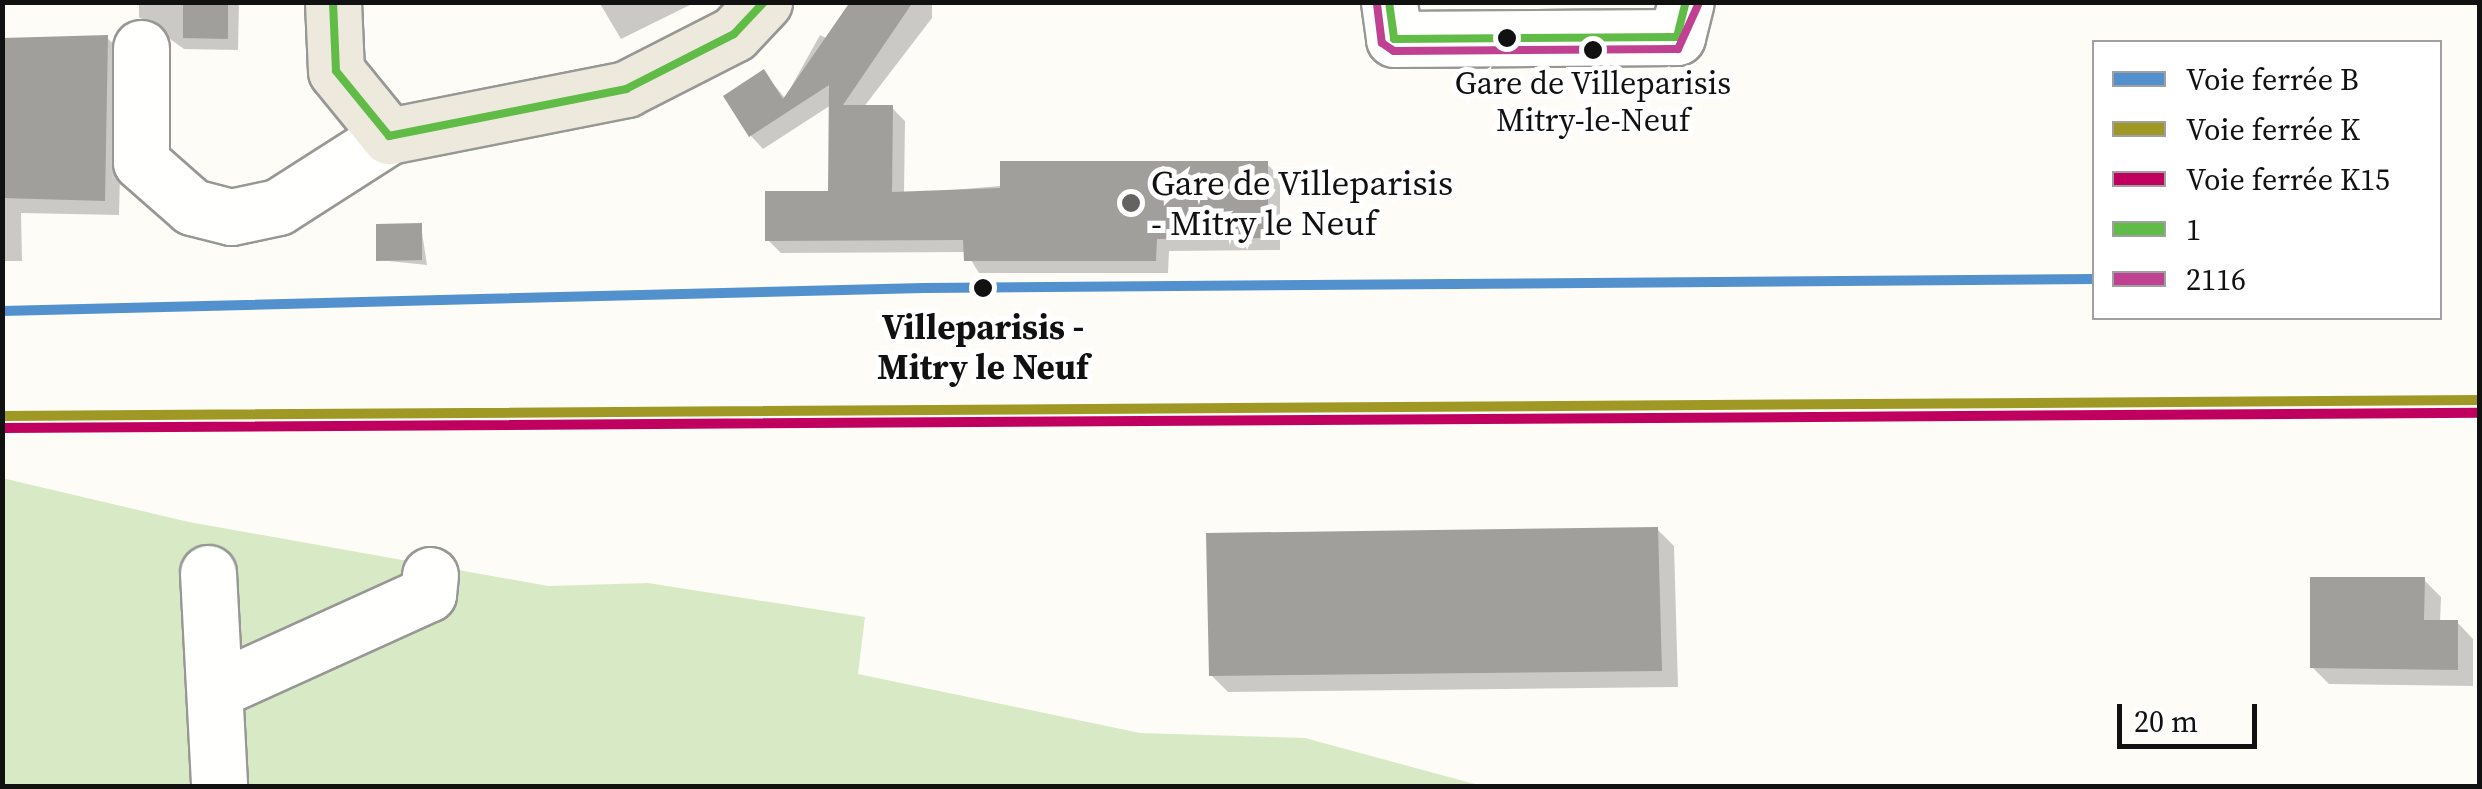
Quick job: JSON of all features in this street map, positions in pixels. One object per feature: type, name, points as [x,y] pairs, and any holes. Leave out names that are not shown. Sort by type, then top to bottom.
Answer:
[{"type":"main road","points":[[333,2],[336,71],[389,136],[626,89],[734,34],[764,2]]},
{"type":"street","points":[[1389,2],[1394,40],[1677,38],[1686,2]]},
{"type":"street","points":[[142,48],[141,162],[192,207],[232,216],[278,207],[389,136]]},
{"type":"street","points":[[208,574],[219,785]]},
{"type":"street","points":[[216,690],[428,594],[430,575]]},
{"type":"green space","points":[[2,478],[189,522],[548,586],[648,583],[865,617],[858,674],[1140,733],[1305,738],[1482,786],[3,786]]},
{"type":"building","points":[[183,2],[228,2],[228,39],[183,38]]},
{"type":"building","points":[[850,2],[913,2],[843,105],[893,105],[892,192],[1000,188],[1000,161],[1268,161],[1268,238],[1157,239],[1156,261],[964,261],[963,240],[765,241],[765,191],[828,191],[829,85],[749,137],[723,96],[764,69],[783,99]]},
{"type":"building","points":[[108,35],[105,201],[2,198],[2,38]]},
{"type":"building","points":[[422,223],[422,260],[376,261],[376,224]]},
{"type":"building","points":[[1658,527],[1662,671],[1209,676],[1206,533]]},
{"type":"building","points":[[2310,577],[2425,577],[2424,620],[2458,620],[2458,670],[2310,668]]},
{"type":"rail line","name":"B","points":[[2,311],[924,288],[2092,279]]},
{"type":"rail line","name":"K","points":[[2,416],[2480,400]]},
{"type":"rail line","name":"K15","points":[[2,428],[2480,413]]},
{"type":"transit line","name":"1","points":[[333,2],[336,71],[389,136],[626,89],[734,34],[764,2]]},
{"type":"transit line","name":"1","points":[[1389,2],[1394,39],[1677,37],[1686,2]]},
{"type":"transit line","name":"2116","points":[[1377,4],[1382,43],[1394,51],[1678,49],[1698,5]]},
{"type":"place","name":"Gare de Villeparisis Mitry-le-Neuf","points":[[1593,50]]},
{"type":"place","name":"Gare de Villeparisis - Mitry le Neuf","points":[[1131,203]]},
{"type":"place","name":"Villeparisis - Mitry le Neuf","points":[[983,288]]}]
